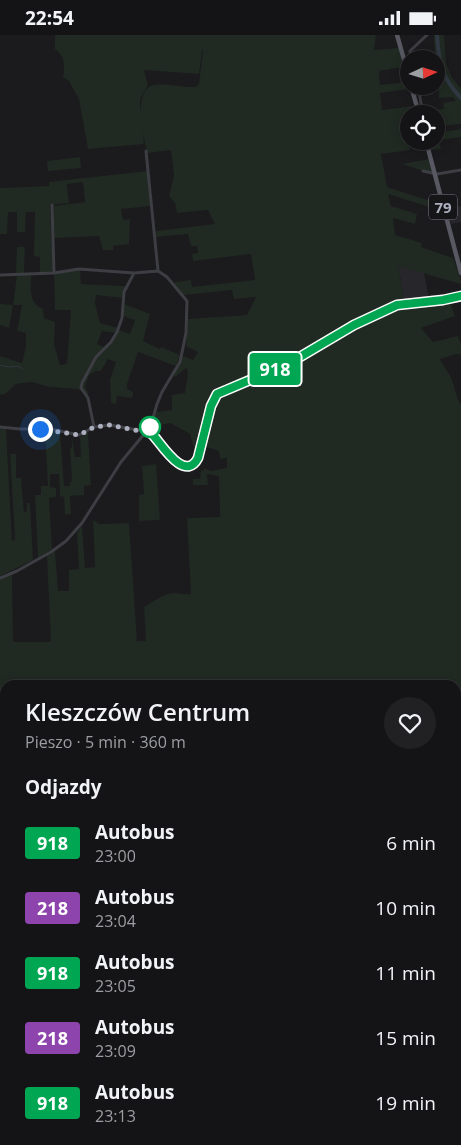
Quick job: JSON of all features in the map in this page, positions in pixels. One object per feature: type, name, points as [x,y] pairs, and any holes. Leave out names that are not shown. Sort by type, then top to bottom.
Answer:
[{"type":"main road","points":[[397,35],[401,50]]},
{"type":"main road","name":"79","points":[[428,150],[461,273]]},
{"type":"street","points":[[411,50],[427,35]]},
{"type":"street","points":[[146,151],[158,271]]},
{"type":"street","points":[[423,171],[435,174],[461,170]]},
{"type":"street","points":[[52,205],[54,273]]},
{"type":"street","points":[[0,275],[54,273],[79,269],[134,273],[158,271],[167,277],[186,299],[188,306],[186,333],[180,362],[162,392],[147,432],[121,462],[82,523],[66,541],[51,552],[0,578]]},
{"type":"street","points":[[94,427],[88,398],[81,387],[82,383],[96,357],[111,342],[117,331],[122,318],[124,292],[134,273]]},
{"type":"street","points":[[0,427],[51,429],[79,435],[94,427],[110,425],[147,432],[153,435],[179,464],[189,466],[196,463],[198,458],[211,406],[217,394],[288,364],[354,325],[389,308],[403,303],[443,300],[461,296]]},
{"type":"shaded area","points":[[55,35],[376,35],[374,50],[399,48],[400,68],[379,71],[380,85],[400,83],[400,90],[380,93],[382,110],[400,108],[400,150],[410,150],[381,154],[387,187],[440,204],[442,211],[388,194],[391,206],[417,214],[415,224],[393,218],[395,235],[422,243],[421,247],[453,258],[461,280],[461,284],[398,266],[405,304],[449,300],[455,316],[421,328],[433,342],[458,336],[461,344],[461,355],[456,354],[440,359],[453,381],[461,405],[461,680],[0,680],[0,578],[12,575],[13,642],[51,642],[47,556],[55,551],[58,591],[69,591],[69,570],[79,569],[77,533],[82,525],[85,568],[95,567],[93,520],[100,524],[129,523],[137,641],[146,641],[144,607],[170,593],[191,594],[187,518],[220,517],[219,476],[207,474],[208,485],[193,485],[193,479],[200,479],[201,470],[203,471],[204,468],[211,471],[227,468],[227,458],[220,459],[219,451],[204,446],[202,457],[196,456],[190,434],[170,423],[157,426],[155,416],[156,412],[172,410],[172,395],[185,393],[188,372],[186,368],[175,377],[173,374],[183,356],[193,360],[198,352],[186,346],[188,319],[247,315],[256,297],[234,299],[232,290],[184,295],[174,284],[175,282],[191,280],[192,287],[255,280],[251,254],[193,261],[192,254],[198,253],[197,246],[191,246],[188,234],[156,237],[156,231],[215,224],[208,210],[177,213],[175,203],[169,196],[174,176],[171,150],[147,153],[143,130],[144,144],[88,149],[79,99],[69,81],[63,77],[64,61],[55,49]],"holes":[[[203,50],[199,84],[196,87],[164,84],[153,85],[147,89],[143,96],[141,113],[141,97],[148,85],[144,70],[199,74]]]},
{"type":"shaded area","points":[[434,35],[444,35],[446,63],[451,76],[461,89],[461,124],[445,126],[445,105],[443,103],[456,101],[453,97],[439,98],[439,95],[445,95],[445,50],[435,50]]},
{"type":"shaded area","points":[[461,129],[461,137],[445,139],[445,132]]},
{"type":"shaded area","points":[[80,157],[81,168],[48,171],[47,161]]},
{"type":"shaded area","points":[[429,159],[432,171],[424,171],[402,164]]},
{"type":"shaded area","points":[[147,171],[152,206],[121,209],[123,220],[130,219],[129,244],[113,246],[113,250],[103,250],[99,236],[54,238],[54,206],[85,202],[83,182],[67,184],[69,203],[50,205],[53,272],[40,273],[40,257],[34,256],[35,212],[26,212],[25,232],[17,232],[17,212],[8,212],[7,234],[0,234],[0,188],[49,186],[49,182]]},
{"type":"shaded area","points":[[461,206],[461,222],[451,224],[447,208]]},
{"type":"shaded area","points":[[17,247],[25,247],[24,273],[16,273]]},
{"type":"shaded area","points":[[398,265],[424,273],[429,299],[404,300]]},
{"type":"shaded area","points":[[80,270],[81,284],[125,286],[123,298],[96,295],[95,303],[100,323],[118,328],[115,333],[102,331],[97,344],[104,347],[110,344],[119,330],[130,334],[135,320],[123,316],[124,304],[150,314],[143,341],[180,355],[176,366],[138,352],[127,384],[127,389],[133,392],[133,396],[131,398],[117,396],[116,404],[111,403],[110,380],[116,362],[108,359],[101,371],[96,371],[89,375],[85,387],[89,394],[86,396],[81,390],[49,387],[32,382],[16,384],[5,394],[0,395],[0,356],[22,363],[26,346],[26,333],[17,331],[22,305],[13,305],[17,275],[31,275],[31,295],[35,303],[43,309],[44,318],[55,322],[54,344],[60,365],[67,363],[71,310],[55,310],[54,274]]},
{"type":"shaded area","points":[[0,304],[13,305],[9,328],[0,325]]},
{"type":"shaded area","points":[[0,428],[6,428],[12,541],[15,540],[10,454],[16,454],[16,478],[21,478],[24,512],[27,511],[27,503],[30,503],[33,560],[0,576]]},
{"type":"shaded area","points":[[45,430],[60,432],[64,486],[70,486],[72,481],[70,448],[72,447],[72,437],[75,457],[81,457],[80,437],[88,432],[91,485],[84,486],[84,495],[70,496],[71,514],[65,515],[64,497],[60,496],[59,474],[50,474],[50,487],[56,488],[56,497],[49,498],[52,549],[38,558],[35,495],[41,495],[41,486],[48,486]]},
{"type":"shaded area","points":[[156,464],[160,520],[139,521],[139,495],[144,494],[142,466]]},
{"type":"waterway","points":[[437,35],[442,69],[449,83],[461,98]]},
{"type":"waterway","points":[[0,365],[18,366],[23,369]]},
{"type":"bus line","name":"918","points":[[150,427],[149,432],[152,433],[175,461],[185,466],[192,465],[196,463],[198,458],[211,406],[217,394],[288,364],[354,325],[397,305],[461,296]]},
{"type":"route","points":[[40,429],[51,429],[79,435],[94,427],[101,426],[110,425],[145,432],[149,432],[150,427]]}]
